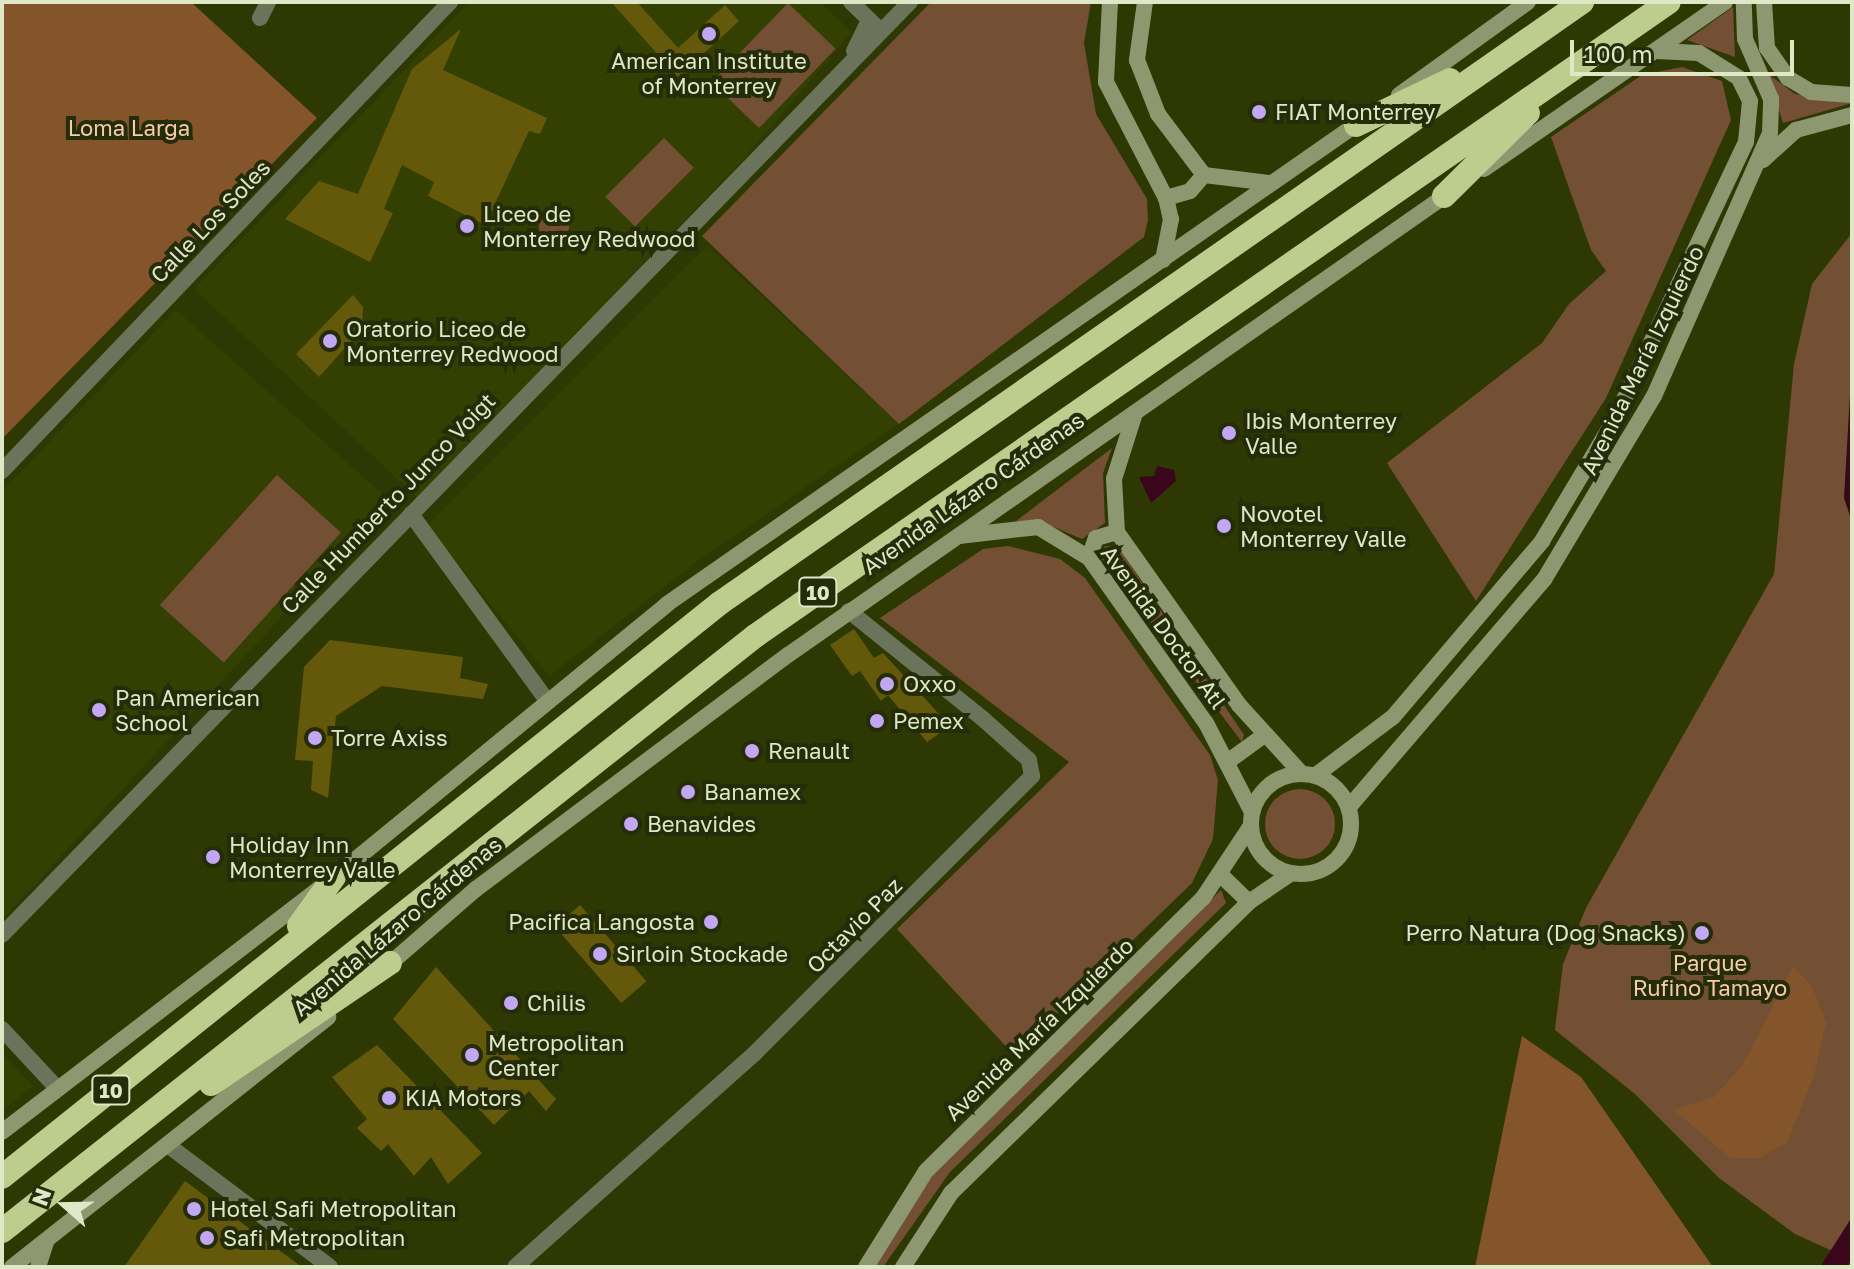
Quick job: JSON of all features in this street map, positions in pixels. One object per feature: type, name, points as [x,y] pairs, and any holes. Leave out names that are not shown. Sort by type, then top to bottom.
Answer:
[{"type":"highway","name":"10","points":[[2,1177],[720,603],[1582,2]]},
{"type":"highway","name":"Avenida Lázaro Cárdenas","points":[[2,1231],[182,1093],[755,636],[1669,2]]},
{"type":"highway","points":[[1356,125],[1540,31]]},
{"type":"highway","points":[[1444,196],[1572,69]]},
{"type":"highway","points":[[221,1003],[311,913],[334,877]]},
{"type":"highway","points":[[182,1093],[233,1072],[390,963]]},
{"type":"street","points":[[260,18],[268,2]]},
{"type":"street","name":"Calle Los Soles","points":[[2,471],[450,2]]},
{"type":"street","points":[[851,2],[882,32]]},
{"type":"street","name":"Calle Humberto Junco Voigt","points":[[2,935],[910,2]]},
{"type":"street","points":[[1110,2],[1106,82],[1166,198],[1171,219],[1163,260]]},
{"type":"street","points":[[1145,2],[1137,45],[1141,78],[1204,175]]},
{"type":"street","points":[[2,1132],[334,877],[545,698],[723,564],[1163,260],[1528,2]]},
{"type":"street","name":"Avenida Lázaro Cárdenas","points":[[12,1267],[169,1146],[476,889],[849,611],[1725,2]]},
{"type":"street","name":"Avenida María Izquierdo","points":[[1349,807],[1374,769],[1510,622],[1581,527],[1630,445],[1761,161],[1773,115],[1745,39],[1744,2]]},
{"type":"street","points":[[1764,2],[1767,48],[1788,78],[1811,92],[1852,95]]},
{"type":"street","points":[[832,82],[869,20]]},
{"type":"street","name":"Avenida María Izquierdo","points":[[1309,774],[1393,717],[1542,541],[1615,419],[1746,142],[1746,87],[1714,58],[1656,51]]},
{"type":"street","points":[[1761,161],[1796,130],[1852,115]]},
{"type":"street","points":[[1166,198],[1190,191],[1204,175]]},
{"type":"street","points":[[1204,175],[1271,183]]},
{"type":"street","points":[[1713,209],[1736,215]]},
{"type":"street","name":"Avenida Doctor Atl","points":[[1135,413],[1114,479],[1117,532],[1263,736],[1309,774]]},
{"type":"street","points":[[411,514],[545,698]]},
{"type":"street","name":"Avenida Doctor Atl","points":[[950,538],[1038,527],[1089,558],[1230,760],[1251,818]]},
{"type":"street","points":[[1089,558],[1096,538],[1117,532]]},
{"type":"street","name":"Octavio Paz","points":[[515,1267],[755,1053],[1032,776],[1029,760],[849,611]]},
{"type":"street","points":[[1230,760],[1263,736]]},
{"type":"street","points":[[1309,774],[1349,807],[1345,849],[1311,874],[1290,874],[1263,856],[1251,818],[1262,790],[1309,774]]},
{"type":"street","name":"Avenida María Izquierdo","points":[[866,1267],[926,1171],[1222,876],[1251,818]]},
{"type":"street","points":[[903,1267],[951,1193],[1249,902],[1290,874]]},
{"type":"street","points":[[1222,876],[1249,902]]},
{"type":"street","points":[[2,1029],[58,1089]]},
{"type":"street","points":[[169,1146],[330,1267]]},
{"type":"street","points":[[38,1267],[47,1240]]},
{"type":"shaded area","name":"Liceo de Monterrey Redwood","points":[[469,2],[819,2],[852,32],[740,163],[417,497],[194,289]]},
{"type":"shaded area","points":[[707,246],[899,424],[704,556],[549,676],[427,526]]},
{"type":"shaded area","name":"Pan American School","points":[[176,310],[389,500],[2,920],[2,491]]},
{"type":"shaded area","points":[[1852,360],[1852,522],[1844,498]]},
{"type":"shaded area","points":[[1157,466],[1174,470],[1176,481],[1151,503],[1139,477],[1154,476]]},
{"type":"shaded area","points":[[2,1054],[33,1086],[2,1111]]},
{"type":"shaded area","points":[[1852,1217],[1852,1258],[1846,1267],[1820,1267]]},
{"type":"green space","name":"Loma Larga","points":[[2,2],[191,2],[317,118],[2,439]]},
{"type":"green space","points":[[931,2],[1091,2],[1084,43],[1096,114],[1147,199],[1148,220],[1144,237],[899,424],[702,236]]},
{"type":"green space","points":[[788,3],[835,49],[759,128],[712,82]]},
{"type":"green space","points":[[1733,7],[1735,57],[1687,40]]},
{"type":"green space","points":[[1682,67],[1722,81],[1731,120],[1606,398],[1476,601],[1387,463],[1542,343],[1569,304],[1606,271],[1591,250],[1551,137],[1642,75]]},
{"type":"green space","points":[[1767,73],[1795,94],[1852,103],[1783,123]]},
{"type":"green space","points":[[664,138],[694,168],[635,226],[605,197]]},
{"type":"green space","points":[[554,212],[560,213],[568,221],[568,233],[560,241],[554,242],[548,241],[540,233],[539,227],[540,221],[548,213]]},
{"type":"green space","name":"Parque Rufino Tamayo","points":[[1852,233],[1852,1260],[1795,1234],[1719,1178],[1635,1094],[1555,1030],[1563,964],[1586,908],[1774,574],[1794,364],[1812,284]]},
{"type":"green space","points":[[1112,448],[1103,473],[1105,523],[1082,539],[1042,522],[1016,521]]},
{"type":"green space","points":[[277,475],[341,533],[224,663],[160,605]]},
{"type":"green space","points":[[1008,546],[1060,559],[1085,578],[1210,755],[1218,780],[1213,839],[1192,883],[1014,1055],[897,929],[1069,762],[880,618],[983,549]]},
{"type":"green space","points":[[1105,546],[1118,547],[1244,735],[1242,742],[1100,556]]},
{"type":"green space","points":[[1300,789],[1325,799],[1335,824],[1325,849],[1300,859],[1275,849],[1265,824],[1275,799]]},
{"type":"green space","points":[[1221,890],[1226,903],[950,1172],[883,1267],[870,1267],[939,1167]]},
{"type":"green space","points":[[1793,966],[1813,988],[1826,1023],[1814,1076],[1787,1142],[1759,1158],[1730,1158],[1674,1110],[1714,1097],[1742,1066]]},
{"type":"green space","points":[[1522,1036],[1581,1077],[1713,1267],[1475,1267]]},
{"type":"building","name":"American Institute of Monterrey","points":[[611,2],[637,2],[678,48],[725,5],[739,21],[678,77]]},
{"type":"building","points":[[461,29],[443,70],[547,118],[540,134],[529,131],[485,225],[428,196],[434,182],[402,165],[384,209],[393,213],[370,262],[285,219],[319,181],[358,194],[412,69]]},
{"type":"building","name":"Oratorio Liceo de Monterrey Redwood","points":[[353,295],[363,307],[362,329],[319,377],[296,354]]},
{"type":"building","name":"Oxxo","points":[[854,629],[874,658],[883,653],[950,726],[927,742],[888,695],[881,701],[860,671],[852,676],[830,645]]},
{"type":"building","name":"Torre Axiss","points":[[330,640],[463,657],[460,678],[488,684],[483,699],[382,686],[336,716],[328,798],[311,790],[313,761],[295,760],[304,667]]},
{"type":"building","name":"Sirloin Stockade","points":[[580,905],[646,981],[621,1003],[555,927]]},
{"type":"building","name":"Metropolitan Center","points":[[436,967],[556,1099],[546,1111],[529,1091],[494,1125],[393,1019]]},
{"type":"building","name":"KIA Motors","points":[[377,1045],[482,1153],[448,1184],[431,1157],[414,1176],[388,1144],[381,1151],[357,1128],[367,1119],[332,1077]]},
{"type":"building","name":"Hotel Safi Metropolitan","points":[[185,1181],[261,1237],[302,1267],[124,1267]]},
{"type":"place","name":"American Institute of Monterrey","points":[[709,34]]},
{"type":"place","name":"FIAT Monterrey","points":[[1259,112]]},
{"type":"place","name":"Liceo de Monterrey Redwood","points":[[467,226]]},
{"type":"place","name":"Oratorio Liceo de Monterrey Redwood","points":[[330,341]]},
{"type":"place","name":"Ibis Monterrey Valle","points":[[1229,433]]},
{"type":"place","name":"Novotel Monterrey Valle","points":[[1224,526]]},
{"type":"place","name":"Oxxo","points":[[887,684]]},
{"type":"place","name":"Pan American School","points":[[99,710]]},
{"type":"place","name":"Pemex","points":[[877,721]]},
{"type":"place","name":"Torre Axiss","points":[[315,738]]},
{"type":"place","name":"Renault","points":[[752,751]]},
{"type":"place","name":"Banamex","points":[[688,792]]},
{"type":"place","name":"Benavides","points":[[631,824]]},
{"type":"place","name":"Holiday Inn Monterrey Valle","points":[[213,857]]},
{"type":"place","name":"Pacifica Langosta","points":[[711,922]]},
{"type":"place","name":"Perro Natura (Dog Snacks)","points":[[1702,933]]},
{"type":"place","name":"Sirloin Stockade","points":[[600,954]]},
{"type":"place","name":"Chilis","points":[[511,1003]]},
{"type":"place","name":"Metropolitan Center","points":[[472,1055]]},
{"type":"place","name":"KIA Motors","points":[[389,1098]]},
{"type":"place","name":"Hotel Safi Metropolitan","points":[[194,1209]]},
{"type":"place","name":"Safi Metropolitan","points":[[207,1238]]}]
